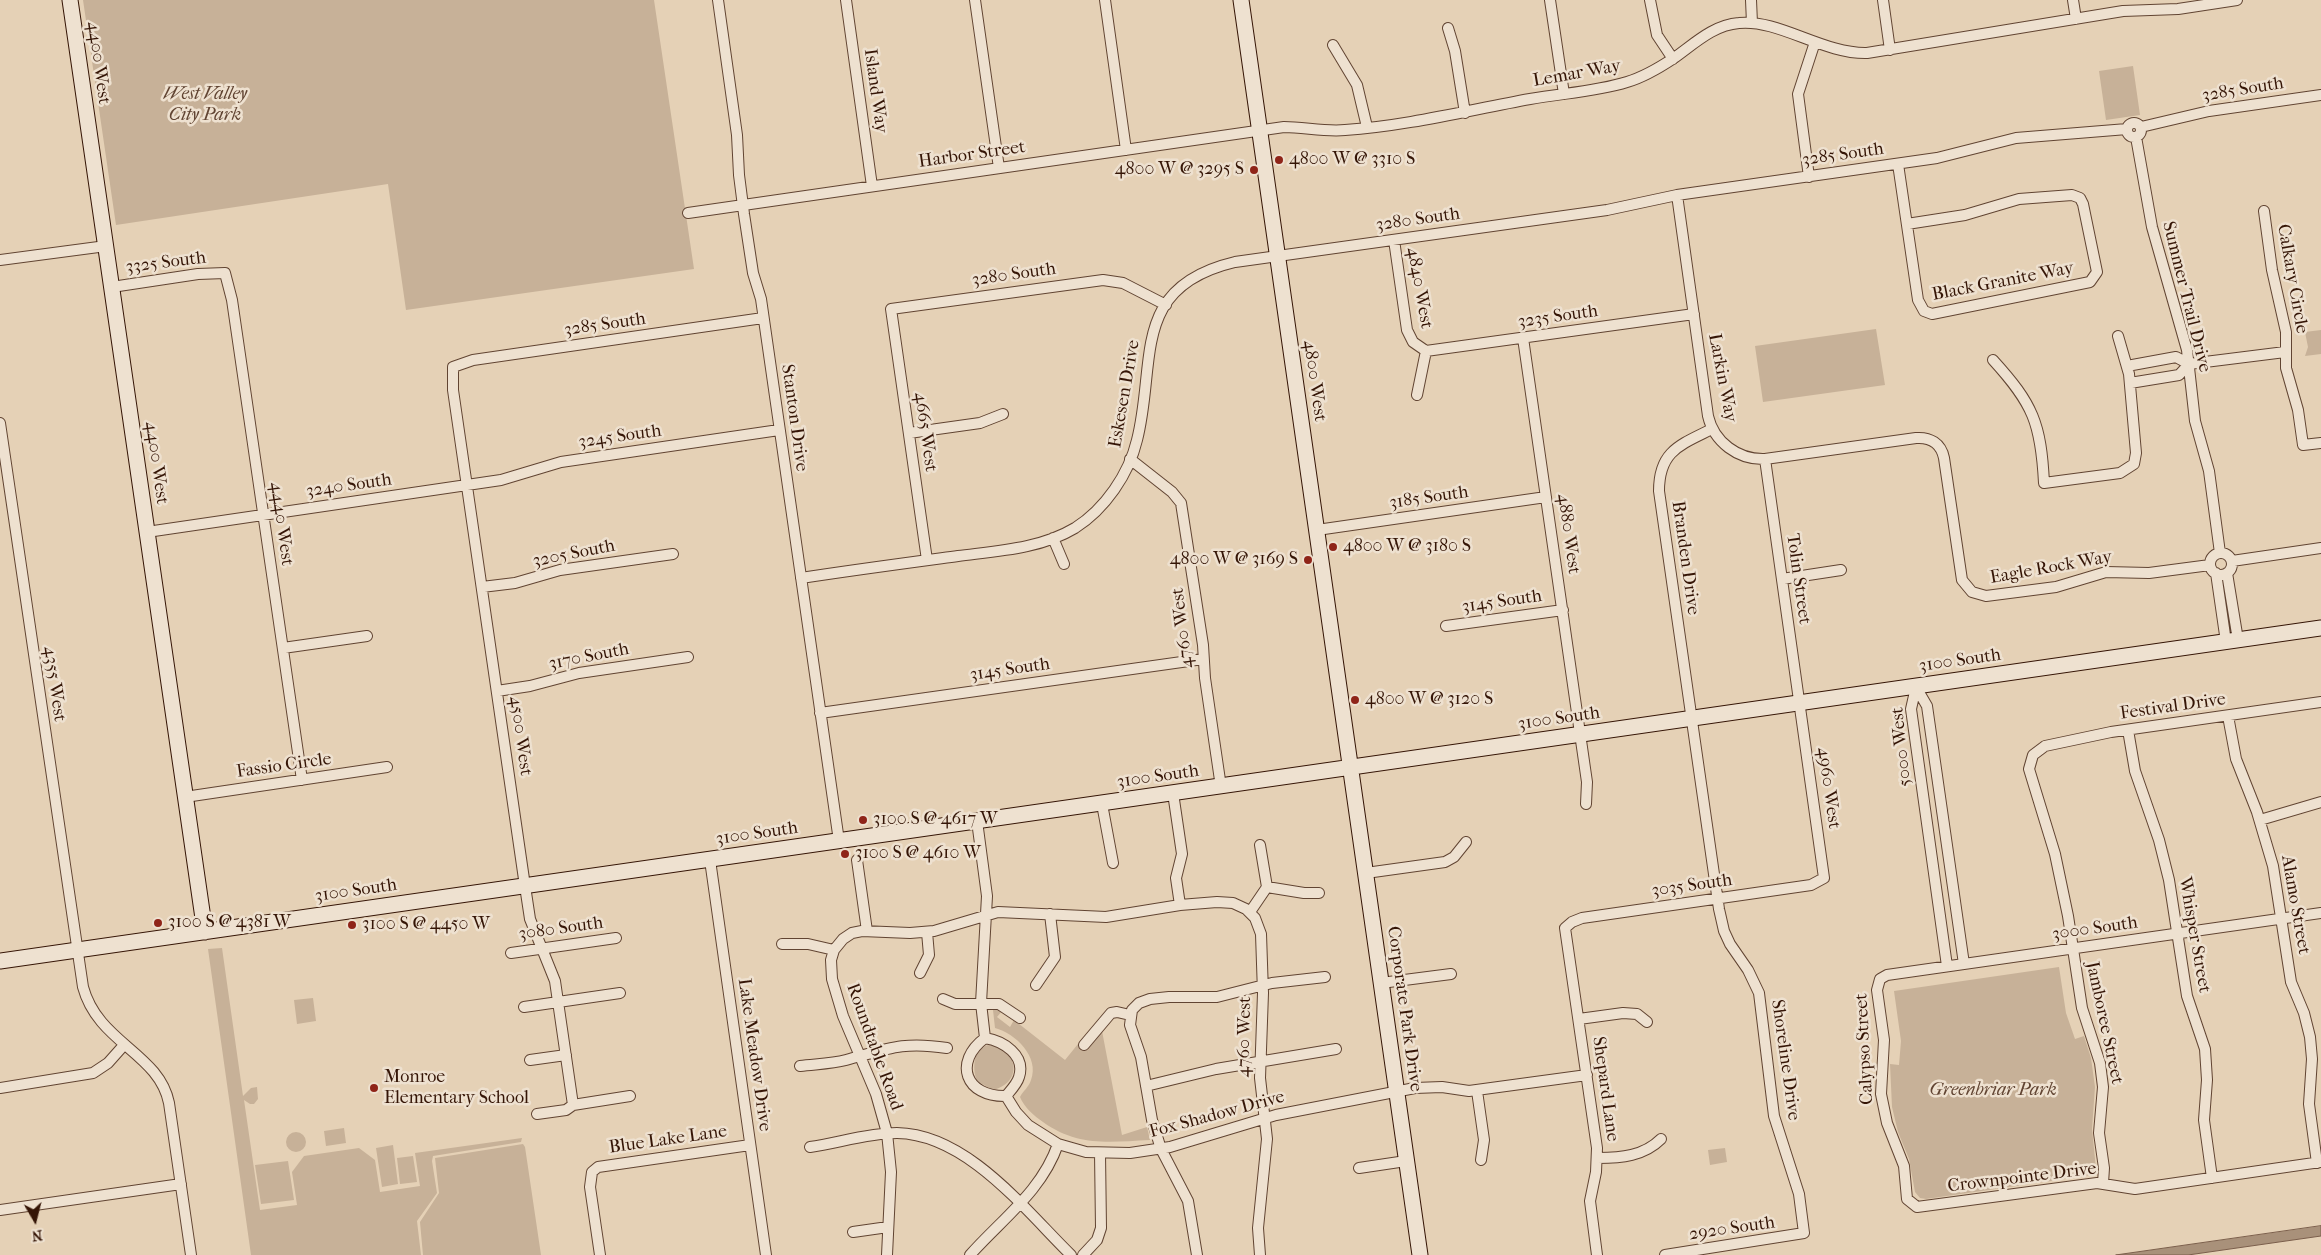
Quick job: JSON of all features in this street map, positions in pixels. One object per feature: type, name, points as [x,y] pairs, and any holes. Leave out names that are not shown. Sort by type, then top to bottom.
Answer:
[{"type":"main road","name":"4400 West","points":[[70,0],[205,932]]},
{"type":"main road","name":"4800 West","points":[[1242,0],[1350,768]]},
{"type":"main road","name":"3100 South","points":[[0,961],[2321,628]]},
{"type":"main road","name":"Corporate Park Drive","points":[[1350,768],[1420,1255]]},
{"type":"street","name":"Stanton Drive","points":[[718,0],[738,135],[742,205],[752,273],[761,299],[839,841]]},
{"type":"street","name":"Island Way","points":[[846,0],[872,186]]},
{"type":"street","points":[[975,0],[999,168]]},
{"type":"street","points":[[1105,0],[1126,150]]},
{"type":"street","points":[[1550,0],[1564,94]]},
{"type":"street","points":[[1650,0],[1657,34],[1673,59]]},
{"type":"street","points":[[1751,0],[1752,23]]},
{"type":"street","points":[[1882,0],[1890,50]]},
{"type":"street","points":[[2073,0],[2076,19]]},
{"type":"street","name":"Lemar Way","points":[[1260,131],[1284,127],[1333,130],[1367,127],[1595,90],[1650,73],[1712,31],[1729,24],[1752,23],[1852,53],[1890,50],[2130,10],[2237,0]]},
{"type":"street","points":[[1448,28],[1455,51],[1465,112]]},
{"type":"street","points":[[1808,177],[1798,94],[1815,42]]},
{"type":"street","points":[[1333,44],[1357,85],[1367,127]]},
{"type":"street","name":"3285 South","points":[[2141,127],[2209,111],[2321,95]]},
{"type":"street","points":[[2133,122],[2141,127],[2141,133],[2136,137],[2130,135],[2127,129],[2133,122]]},
{"type":"street","name":"3285 South","points":[[1564,216],[1607,210],[1677,195],[1946,156],[2016,138],[2127,129]]},
{"type":"street","name":"Harbor Street","points":[[688,213],[1260,131]]},
{"type":"street","name":"Summer Trail Drive","points":[[2136,137],[2152,227],[2189,364],[2195,421],[2209,472],[2220,553]]},
{"type":"street","name":"Black Granite Way","points":[[1898,164],[1918,300],[1921,308],[1928,313],[1975,307],[2090,282],[2095,276],[2097,267],[2083,204],[2076,196],[2019,199],[1965,215],[1907,224]]},
{"type":"street","name":"Larkin Way","points":[[1677,195],[1708,416],[1712,429],[1723,443],[1738,454],[1755,459],[1765,459],[1916,438],[1930,439]]},
{"type":"street","name":"Calkary Circle","points":[[2264,211],[2272,270],[2286,332],[2286,368],[2294,392],[2304,445],[2321,443]]},
{"type":"street","name":"3280 South","points":[[1278,256],[1564,216]]},
{"type":"street","name":"4840 West","points":[[1394,240],[1407,330],[1413,342],[1426,351],[1416,395]]},
{"type":"street","points":[[0,260],[106,246]]},
{"type":"street","name":"Eskesen Drive","points":[[801,578],[1011,549],[1053,538],[1076,527],[1097,510],[1116,486],[1130,459],[1139,430],[1151,338],[1166,305],[1181,287],[1207,271],[1235,262],[1278,256]]},
{"type":"street","name":"3325 South","points":[[112,286],[198,274],[225,273]]},
{"type":"street","name":"4440 West","points":[[225,273],[232,300],[302,780]]},
{"type":"street","name":"3280 South","points":[[891,309],[1103,280],[1123,283],[1166,305]]},
{"type":"street","name":"4665 West","points":[[891,309],[927,560]]},
{"type":"street","name":"3235 South","points":[[1426,351],[1694,314]]},
{"type":"street","name":"3285 South","points":[[453,367],[473,360],[763,318]]},
{"type":"street","points":[[1993,360],[2018,387],[2033,413],[2041,448],[2044,483],[2120,473],[2134,464],[2136,453],[2130,383],[2118,336]]},
{"type":"street","name":"4880 West","points":[[1524,338],[1587,782],[1586,804]]},
{"type":"street","points":[[2127,366],[2176,357],[2189,364],[2286,352]]},
{"type":"street","points":[[2156,361],[2160,378]]},
{"type":"street","points":[[2130,383],[2180,375],[2189,364]]},
{"type":"street","name":"4500 West","points":[[453,367],[454,390],[524,886],[530,920],[555,981],[573,1105]]},
{"type":"street","points":[[909,433],[980,423],[1003,414]]},
{"type":"street","name":"4355 West","points":[[0,423],[83,987],[91,1010],[103,1025],[153,1070],[164,1086],[169,1103],[191,1255]]},
{"type":"street","name":"Branden Drive","points":[[1691,719],[1660,501],[1659,477],[1663,463],[1676,448],[1712,429]]},
{"type":"street","name":"3245 South","points":[[467,485],[501,480],[561,462],[779,430]]},
{"type":"street","name":"Eagle Rock Way","points":[[1930,439],[1938,445],[1943,453],[1962,580],[1968,589],[1977,595],[1991,596],[2056,587],[2106,572],[2149,573],[2213,569]]},
{"type":"street","name":"4760 West","points":[[1130,459],[1172,492],[1181,502],[1220,786]]},
{"type":"street","name":"Tolin Street","points":[[1765,459],[1799,703]]},
{"type":"street","name":"3240 South","points":[[147,532],[467,485]]},
{"type":"street","name":"3185 South","points":[[1317,530],[1546,498]]},
{"type":"street","points":[[1053,538],[1064,564]]},
{"type":"street","points":[[2232,561],[2321,548]]},
{"type":"street","points":[[2220,553],[2229,556],[2232,561],[2231,568],[2227,573],[2232,641],[2213,569],[2214,555],[2220,553]]},
{"type":"street","name":"3205 South","points":[[482,588],[514,583],[560,570],[673,554]]},
{"type":"street","points":[[2213,569],[2227,573]]},
{"type":"street","points":[[1782,579],[1842,570]]},
{"type":"street","name":"3145 South","points":[[1446,626],[1562,610]]},
{"type":"street","points":[[283,648],[367,636]]},
{"type":"street","name":"3170 South","points":[[497,691],[530,686],[579,673],[688,657]]},
{"type":"street","name":"3145 South","points":[[820,713],[1204,659]]},
{"type":"street","name":"5000 West","points":[[1916,686],[1927,706],[1964,964]]},
{"type":"street","name":"5000 West","points":[[1916,686],[1911,709],[1947,966]]},
{"type":"street","name":"Festival Drive","points":[[2033,755],[2040,748],[2049,744],[2128,730],[2321,702]]},
{"type":"street","name":"4960 West","points":[[1799,703],[1824,878]]},
{"type":"street","name":"Alamo Street","points":[[2228,716],[2236,759],[2260,820],[2273,866],[2283,919],[2291,982],[2304,1013],[2310,1036],[2312,1059],[2309,1104],[2319,1163]]},
{"type":"street","name":"Shoreline Drive","points":[[1691,719],[1717,899],[1724,931],[1759,993],[1762,1005],[1774,1116],[1799,1194],[1804,1233]]},
{"type":"street","name":"Whisper Street","points":[[2128,730],[2136,771],[2163,856],[2178,934],[2187,996],[2200,1030],[2206,1060],[2207,1080],[2204,1120],[2212,1178]]},
{"type":"street","name":"Jamboree Street","points":[[2033,755],[2030,769],[2055,854],[2082,1008],[2096,1048],[2101,1073],[2103,1093],[2099,1133],[2104,1168],[2103,1183]]},
{"type":"street","name":"Fassio Circle","points":[[185,797],[387,767]]},
{"type":"street","points":[[1173,793],[1182,854],[1176,878],[1180,905]]},
{"type":"street","points":[[2260,820],[2321,802]]},
{"type":"street","points":[[1102,804],[1113,863]]},
{"type":"street","points":[[977,821],[986,881],[988,915],[982,1003],[985,1038]]},
{"type":"street","points":[[1366,874],[1445,862],[1454,857],[1466,842]]},
{"type":"street","points":[[782,944],[800,944],[834,950],[847,936],[867,931],[927,932],[998,912],[1106,917],[1180,905],[1227,902],[1238,904],[1250,912],[1267,887],[1260,845]]},
{"type":"street","name":"Lake Meadow Drive","points":[[710,860],[766,1255]]},
{"type":"street","points":[[857,860],[867,931]]},
{"type":"street","name":"3035 South","points":[[1566,928],[1572,922],[1582,918],[1811,885],[1824,878]]},
{"type":"street","points":[[1267,887],[1304,893],[1319,893]]},
{"type":"street","name":"4760 West","points":[[1250,912],[1258,923],[1261,934],[1263,985],[1260,1088],[1267,1145],[1258,1228],[1260,1255]]},
{"type":"street","name":"3000 South","points":[[1878,983],[1887,975],[2321,913]]},
{"type":"street","points":[[1036,985],[1055,957],[1050,914]]},
{"type":"street","name":"Shepard Lane","points":[[1566,928],[1598,1158],[1590,1201],[1597,1255]]},
{"type":"street","points":[[920,973],[929,956],[927,932]]},
{"type":"street","name":"3080 South","points":[[510,953],[616,938]]},
{"type":"street","name":"Roundtable Road","points":[[834,950],[831,960],[832,979],[840,1007],[876,1094],[887,1133],[891,1172],[887,1255]]},
{"type":"street","points":[[1381,984],[1451,974]]},
{"type":"street","points":[[1197,1255],[1188,1201],[1161,1149],[1150,1110],[1141,1057],[1130,1025],[1130,1015],[1135,1006],[1150,999],[1217,997],[1263,985],[1325,977]]},
{"type":"street","name":"Calypso Street","points":[[1878,983],[1884,1040],[1881,1079],[1882,1103],[1890,1132],[1904,1166],[1907,1199]]},
{"type":"street","points":[[524,1007],[620,993]]},
{"type":"street","points":[[943,999],[955,1004],[999,1004],[1020,1018]]},
{"type":"street","points":[[1084,1045],[1111,1013],[1117,1012],[1130,1015]]},
{"type":"street","points":[[1579,1019],[1624,1013],[1637,1014],[1647,1022]]},
{"type":"street","points":[[985,1038],[995,1039],[1006,1045],[1015,1054],[1019,1063],[1019,1078],[1006,1096],[984,1094],[974,1088],[969,1079],[968,1066],[970,1054],[985,1038]]},
{"type":"street","points":[[0,1088],[93,1073],[108,1063],[124,1045]]},
{"type":"street","points":[[800,1066],[834,1062],[904,1045],[947,1048]]},
{"type":"street","points":[[1146,1086],[1216,1069],[1336,1049]]},
{"type":"street","points":[[530,1060],[566,1055]]},
{"type":"street","name":"Fox Shadow Drive","points":[[1006,1096],[1016,1112],[1028,1125],[1058,1144],[1073,1149],[1100,1153],[1130,1153],[1161,1149],[1265,1118],[1397,1092],[1434,1087],[1464,1091],[1478,1090],[1587,1076]]},
{"type":"street","points":[[1478,1090],[1484,1140],[1481,1160]]},
{"type":"street","points":[[537,1114],[566,1110],[573,1105],[630,1096]]},
{"type":"street","points":[[810,1147],[887,1133],[915,1135],[949,1147],[977,1164],[1071,1255]]},
{"type":"street","points":[[1598,1158],[1638,1154],[1651,1149],[1661,1139]]},
{"type":"street","points":[[970,1255],[1020,1204],[1042,1178],[1058,1144]]},
{"type":"street","name":"Blue Lake Lane","points":[[600,1255],[590,1187],[592,1172],[598,1167],[750,1145]]},
{"type":"street","points":[[1082,1255],[1094,1244],[1101,1228],[1100,1153]]},
{"type":"street","points":[[1359,1168],[1406,1160]]},
{"type":"street","name":"Crownpointe Drive","points":[[1907,1199],[1917,1207],[1926,1207],[2103,1183],[2135,1189],[2319,1163]]},
{"type":"street","points":[[0,1210],[181,1184]]},
{"type":"street","points":[[852,1232],[888,1227]]},
{"type":"street","name":"2920 South","points":[[1664,1255],[1804,1233]]},
{"type":"green space","name":"West Valley City Park","points":[[83,0],[654,0],[694,269],[406,310],[388,184],[116,225]]},
{"type":"green space","points":[[2133,66],[2140,115],[2106,120],[2099,71]]},
{"type":"green space","points":[[1876,329],[1885,385],[1763,402],[1755,346]]},
{"type":"green space","points":[[2321,330],[2321,354],[2305,356],[2308,347],[2305,332]]},
{"type":"green space","points":[[222,948],[243,1096],[251,1088],[257,1087],[258,1099],[254,1104],[244,1100],[260,1210],[297,1205],[292,1172],[304,1156],[359,1148],[375,1160],[380,1192],[420,1186],[415,1153],[522,1138],[521,1142],[433,1156],[432,1161],[437,1193],[417,1221],[421,1255],[251,1255],[208,949]]},
{"type":"green space","name":"Greenbriar Park","points":[[2059,967],[2066,1013],[2075,1039],[2084,1036],[2091,1058],[2095,1087],[2092,1129],[2096,1169],[2092,1174],[2086,1176],[1926,1199],[1920,1198],[1915,1192],[1909,1159],[1898,1132],[1892,1107],[1890,1064],[1899,1065],[1901,1041],[1894,991]]},
{"type":"green space","points":[[313,998],[316,1021],[297,1024],[294,1000]]},
{"type":"green space","points":[[993,1010],[1002,1011],[997,1017],[1010,1027],[1014,1020],[1065,1060],[1078,1044],[1087,1050],[1102,1031],[1122,1135],[1147,1127],[1150,1140],[1107,1142],[1081,1139],[1056,1130],[1036,1117],[1020,1097],[1031,1080],[1032,1063],[1024,1047],[1018,1041],[995,1028]]},
{"type":"green space","points":[[988,1045],[1006,1051],[1013,1065],[1013,1073],[1010,1080],[1003,1086],[993,1090],[977,1081],[974,1071],[975,1060],[979,1051]]},
{"type":"green space","points":[[344,1128],[346,1143],[326,1146],[324,1131]]},
{"type":"green space","points":[[292,1132],[300,1132],[306,1138],[306,1146],[300,1152],[292,1152],[286,1146],[286,1138]]},
{"type":"green space","points":[[523,1144],[541,1255],[423,1255],[420,1222],[439,1193],[435,1158]]},
{"type":"green space","points":[[393,1145],[398,1184],[382,1187],[376,1148]]},
{"type":"green space","points":[[1725,1148],[1727,1162],[1710,1165],[1708,1150]]},
{"type":"green space","points":[[413,1156],[417,1182],[400,1184],[397,1158]]},
{"type":"green space","points":[[288,1161],[294,1200],[261,1204],[255,1165]]},
{"type":"shaded area","points":[[2321,1226],[2321,1236],[2188,1255],[2116,1255]]},
{"type":"place","name":"4800 W @ 3310 S","points":[[1279,160]]},
{"type":"place","name":"4800 W @ 3295 S","points":[[1254,170]]},
{"type":"place","name":"4800 W @ 3180 S","points":[[1333,547]]},
{"type":"place","name":"4800 W @ 3169 S","points":[[1308,560]]},
{"type":"place","name":"4800 W @ 3120 S","points":[[1355,700]]},
{"type":"place","name":"3100 S @ 4617 W","points":[[863,820]]},
{"type":"place","name":"3100 S @ 4610 W","points":[[845,854]]},
{"type":"place","name":"3100 S @ 4381 W","points":[[158,923]]},
{"type":"place","name":"3100 S @ 4450 W","points":[[352,925]]},
{"type":"place","name":"Monroe Elementary School","points":[[374,1088]]}]
